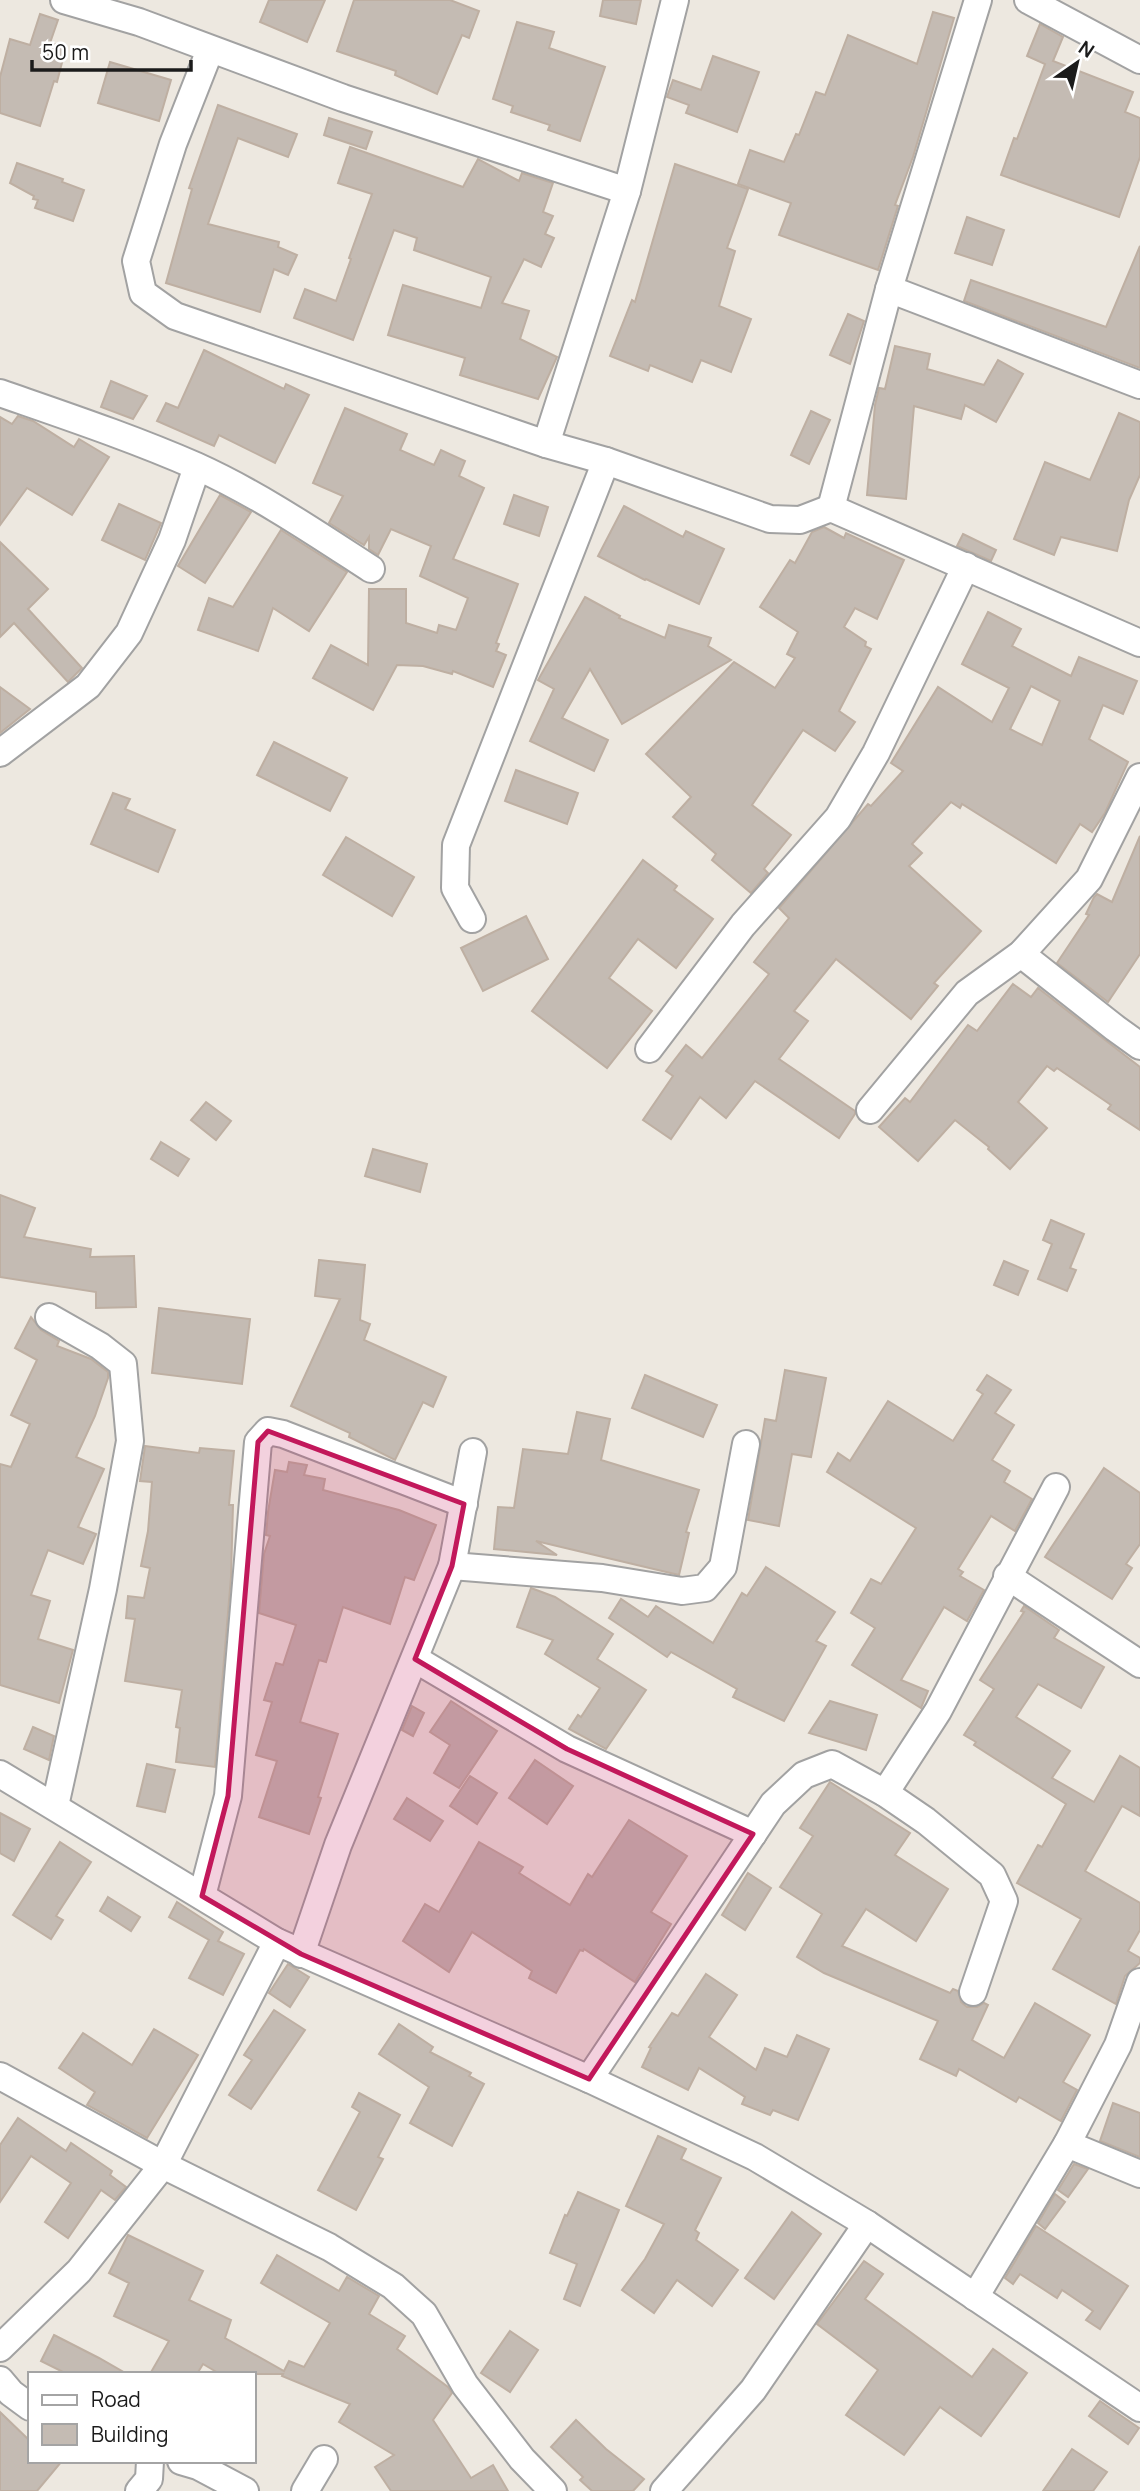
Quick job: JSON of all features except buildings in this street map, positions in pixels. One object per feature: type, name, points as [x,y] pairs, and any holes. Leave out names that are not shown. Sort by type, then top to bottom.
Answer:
[{"type":"street","points":[[64,0],[139,22],[343,98],[627,191]]},
{"type":"street","points":[[546,444],[627,191],[675,0]]},
{"type":"street","points":[[831,508],[888,289],[978,0]]},
{"type":"street","points":[[1028,0],[1140,60]]},
{"type":"street","points":[[210,50],[173,144],[136,261],[143,293],[175,316],[770,519],[800,520],[831,508],[1140,643]]},
{"type":"street","points":[[888,289],[1140,385]]},
{"type":"street","points":[[0,393],[105,430],[197,467],[280,510],[370,569]]},
{"type":"street","points":[[472,919],[455,888],[456,845],[606,461]]},
{"type":"street","points":[[0,753],[88,686],[129,633],[172,540],[197,467]]},
{"type":"street","points":[[649,1049],[743,925],[838,818],[876,753],[966,566]]},
{"type":"street","points":[[870,1110],[967,993],[1021,954],[1090,879],[1140,777]]},
{"type":"street","points":[[1021,954],[1140,1045]]},
{"type":"street","points":[[49,1317],[100,1346],[123,1364],[130,1441],[103,1589],[55,1806]]},
{"type":"street","points":[[202,1896],[228,1796],[258,1442],[268,1431],[283,1434],[464,1504]]},
{"type":"street","points":[[452,1566],[602,1577],[682,1591],[705,1588],[723,1567],[746,1444]]},
{"type":"street","points":[[301,1954],[338,1845],[452,1566],[473,1452]]},
{"type":"street","points":[[885,1793],[938,1712],[1056,1487]]},
{"type":"street","points":[[1007,1576],[1140,1664]]},
{"type":"street","points":[[415,1659],[566,1749],[753,1833]]},
{"type":"street","points":[[589,2080],[773,1804],[804,1775],[832,1764],[885,1793],[926,1821],[992,1875],[1004,1901],[973,1992]]},
{"type":"street","points":[[0,1774],[277,1942],[589,2080],[755,2157],[867,2224],[1140,2408]]},
{"type":"street","points":[[0,2348],[79,2271],[163,2165],[277,1942]]},
{"type":"street","points":[[975,2297],[1067,2144],[1118,2045],[1140,1982]]},
{"type":"street","points":[[0,2077],[163,2165],[329,2247],[393,2286],[424,2314],[465,2385],[522,2459],[553,2491]]},
{"type":"street","points":[[1067,2144],[1140,2174]]},
{"type":"street","points":[[664,2491],[753,2390],[867,2224]]},
{"type":"street","points":[[0,2380],[11,2393],[28,2406]]},
{"type":"street","points":[[305,2491],[324,2459]]},
{"type":"street","points":[[139,2491],[149,2479],[150,2463]]},
{"type":"street","points":[[188,2463],[245,2491]]},
{"type":"highlighted area","points":[[268,1431],[464,1504],[452,1566],[415,1659],[567,1749],[753,1834],[589,2079],[301,1954],[202,1896],[228,1796],[258,1442]]}]
